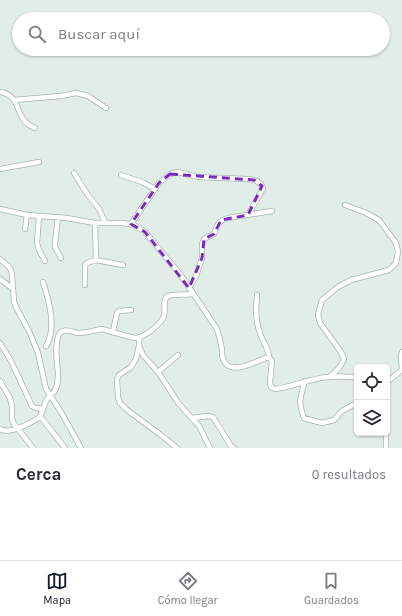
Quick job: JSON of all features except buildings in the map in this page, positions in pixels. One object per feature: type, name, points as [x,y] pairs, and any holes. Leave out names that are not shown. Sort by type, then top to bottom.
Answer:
[{"type":"street","points":[[0,92],[9,95],[14,100],[24,120],[28,125],[35,128]]},
{"type":"street","points":[[14,100],[61,96],[76,93],[88,96],[106,108]]},
{"type":"street","points":[[0,169],[39,162]]},
{"type":"street","points":[[131,224],[159,183],[170,174],[178,172],[198,177],[254,180],[259,183],[263,189],[248,215]]},
{"type":"street","points":[[74,173],[99,209],[105,222]]},
{"type":"street","points":[[121,175],[155,188]]},
{"type":"street","points":[[329,377],[342,365],[344,359],[341,352],[320,323],[318,314],[322,300],[338,287],[351,280],[388,270],[396,263],[398,252],[396,243],[379,220],[364,212],[345,205]]},
{"type":"street","points":[[0,209],[27,215],[58,217],[95,223],[105,222],[131,224],[140,228],[180,274],[217,329],[220,337],[223,359],[226,363],[230,366],[240,368],[268,357]]},
{"type":"street","points":[[189,288],[196,276],[202,258],[202,244],[204,239],[214,234],[221,220],[272,211]]},
{"type":"street","points":[[25,229],[27,215]]},
{"type":"street","points":[[39,216],[37,243],[39,250],[46,260]]},
{"type":"street","points":[[58,217],[55,247],[61,258]]},
{"type":"street","points":[[95,223],[96,260]]},
{"type":"street","points":[[0,259],[8,266],[10,270],[14,302],[34,342],[46,389],[81,448]]},
{"type":"street","points":[[86,285],[87,263],[96,260],[123,265]]},
{"type":"street","points":[[0,279],[13,289]]},
{"type":"street","points":[[43,282],[50,308],[51,320],[50,338],[46,346]]},
{"type":"street","points":[[0,429],[7,431],[22,427],[39,418],[47,399],[57,387],[58,372],[56,353],[59,334],[61,331],[65,330],[82,333],[102,329],[134,338],[139,337],[160,323],[165,314],[165,300],[168,296],[193,294]]},
{"type":"street","points":[[257,295],[256,316],[260,333],[269,354],[268,357],[272,361],[271,387],[274,389],[283,388],[305,381],[329,377],[354,377]]},
{"type":"street","points":[[113,331],[117,313],[119,311],[130,310]]},
{"type":"street","points":[[139,337],[139,346],[136,359],[131,367],[117,379],[118,397],[120,402],[127,410],[178,448]]},
{"type":"street","points":[[0,344],[11,361],[32,406],[43,409]]},
{"type":"street","points":[[139,346],[143,355],[158,372],[179,404],[199,426],[210,448]]},
{"type":"street","points":[[390,378],[402,370],[402,352]]},
{"type":"street","points":[[158,372],[178,355]]},
{"type":"street","points":[[0,381],[10,398],[12,418],[17,428],[33,448]]},
{"type":"street","points":[[305,381],[300,396],[300,407],[304,418],[322,423],[334,420],[342,411],[354,405]]},
{"type":"street","points":[[40,416],[65,448]]},
{"type":"street","points":[[192,418],[208,416],[212,418],[231,446],[234,448]]},
{"type":"street","points":[[386,436],[386,448]]},
{"type":"highlighted area","points":[[170,174],[254,180],[262,186],[248,215],[221,220],[214,234],[204,239],[202,258],[189,288],[145,232],[131,224],[159,183]]}]
